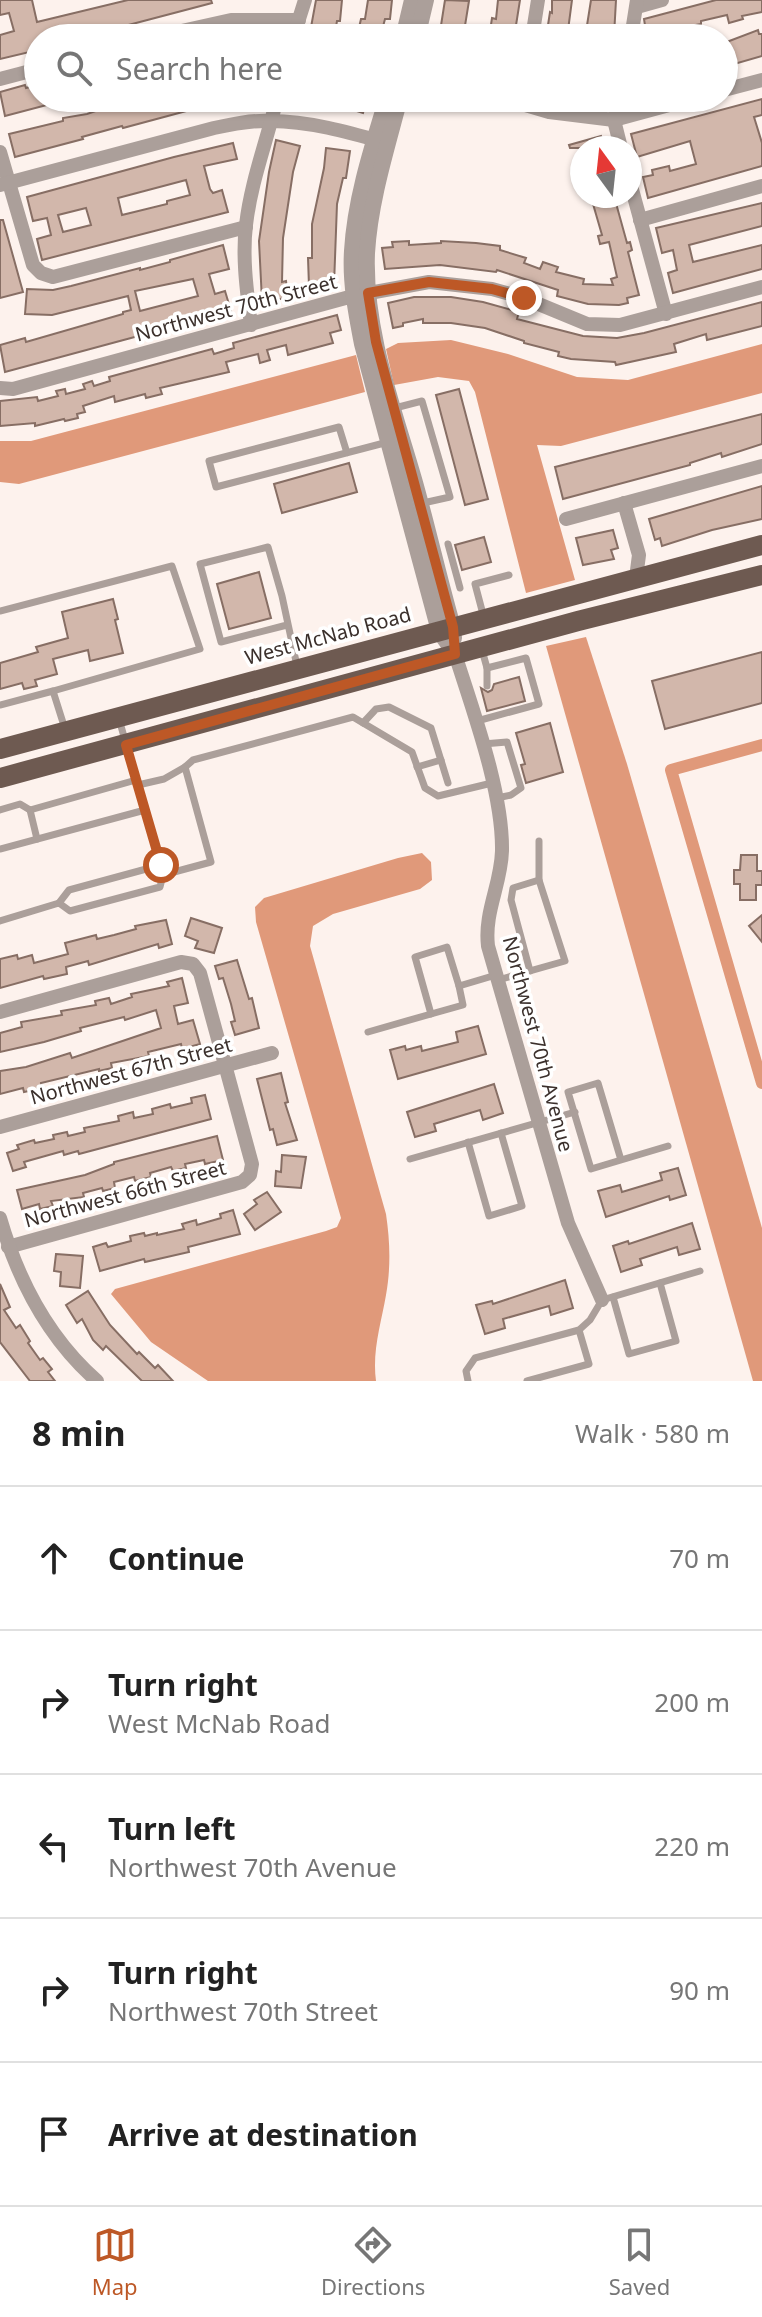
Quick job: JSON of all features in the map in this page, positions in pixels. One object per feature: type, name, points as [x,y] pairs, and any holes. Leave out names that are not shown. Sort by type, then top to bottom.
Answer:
[{"type":"main road","name":"West McNab Road","points":[[0,749],[762,545]]},
{"type":"main road","points":[[0,778],[578,621],[762,575]]},
{"type":"street","points":[[298,24],[305,0]]},
{"type":"street","points":[[406,24],[412,0]]},
{"type":"street","points":[[420,24],[426,0]]},
{"type":"street","points":[[534,24],[538,0]]},
{"type":"street","points":[[633,24],[637,3],[662,0]]},
{"type":"street","points":[[213,24],[268,18],[299,20]]},
{"type":"street","points":[[0,79],[24,73]]},
{"type":"street","points":[[738,86],[762,80]]},
{"type":"street","points":[[251,325],[245,273],[246,227],[259,157],[273,112]]},
{"type":"street","name":"Northwest 70th Avenue","points":[[385,112],[361,294],[376,342],[388,410],[452,590],[446,629]]},
{"type":"street","name":"Northwest 70th Avenue","points":[[381,141],[394,112]]},
{"type":"street","points":[[549,112],[614,120],[643,112]]},
{"type":"street","points":[[616,112],[614,120],[618,136]]},
{"type":"street","points":[[4,184],[214,128],[271,120],[319,126],[381,141]]},
{"type":"street","points":[[0,152],[4,184],[33,265],[41,273],[53,277],[246,227]]},
{"type":"street","points":[[640,220],[762,186]]},
{"type":"street","points":[[637,208],[666,314]]},
{"type":"street","name":"Northwest 70th Street","points":[[0,388],[13,389],[361,294],[429,282],[462,284],[524,298],[587,324],[620,325],[762,287]]},
{"type":"street","name":"Northwest 70th Avenue","points":[[388,410],[388,442],[483,744],[495,798],[502,850],[500,878],[486,927],[497,978],[568,1223],[607,1299]]},
{"type":"street","points":[[566,519],[762,466]]},
{"type":"street","points":[[624,503],[639,555],[636,578]]},
{"type":"street","points":[[0,1012],[181,962],[193,964],[200,973],[227,1066]]},
{"type":"street","name":"Northwest 67th Street","points":[[0,1127],[272,1053]]},
{"type":"street","name":"Northwest 66th Street","points":[[8,1247],[242,1182],[250,1175],[252,1164],[227,1066]]},
{"type":"street","points":[[0,1218],[8,1247],[48,1326],[80,1366],[97,1381]]},
{"type":"lane","points":[[388,410],[422,401],[450,497],[421,503]]},
{"type":"lane","points":[[347,453],[339,427],[209,461],[216,487],[347,453],[388,442]]},
{"type":"lane","points":[[448,544],[452,590],[509,575]]},
{"type":"lane","points":[[287,625],[221,642],[200,564],[268,547],[298,669]]},
{"type":"lane","points":[[0,611],[172,566],[200,649],[0,705]]},
{"type":"lane","points":[[475,584],[484,619]]},
{"type":"lane","points":[[476,721],[493,713],[539,704],[526,658],[527,635]]},
{"type":"lane","points":[[481,648],[487,668],[487,686]]},
{"type":"lane","points":[[487,668],[526,658]]},
{"type":"lane","points":[[53,691],[66,731]]},
{"type":"lane","points":[[363,723],[376,709],[389,707],[431,728],[448,783]]},
{"type":"lane","points":[[59,903],[70,911],[160,887],[163,875],[161,865],[118,717]]},
{"type":"lane","points":[[30,810],[137,782],[164,779],[193,760],[353,717],[412,752],[425,788],[438,796],[492,783]]},
{"type":"lane","points":[[483,744],[507,742],[521,788],[511,795],[495,798]]},
{"type":"lane","points":[[417,767],[441,760]]},
{"type":"lane","points":[[163,875],[211,862],[185,767]]},
{"type":"lane","points":[[0,810],[20,804],[30,810],[37,839]]},
{"type":"lane","points":[[0,849],[145,810]]},
{"type":"lane","points":[[459,986],[565,961],[539,880],[539,841]]},
{"type":"lane","points":[[0,921],[59,903],[69,890],[161,865]]},
{"type":"lane","points":[[530,971],[511,900],[513,888],[539,880]]},
{"type":"lane","points":[[368,1032],[463,1005],[447,947],[415,957],[431,1014]]},
{"type":"lane","points":[[621,1160],[598,1083],[568,1092],[591,1169],[668,1146]]},
{"type":"lane","points":[[410,1159],[575,1112]]},
{"type":"lane","points":[[468,1142],[489,1216],[522,1206],[501,1133]]},
{"type":"lane","points":[[468,1381],[466,1371],[475,1358],[579,1330],[607,1299],[700,1271]]},
{"type":"lane","points":[[607,1299],[629,1354],[676,1341],[660,1283]]},
{"type":"lane","points":[[527,1381],[589,1364],[579,1330]]},
{"type":"shaded area","points":[[451,340],[508,354],[577,377],[628,380],[762,344],[762,393],[561,446],[537,445],[575,580],[526,593],[475,392],[469,381],[438,377],[394,385],[386,349],[398,343]]},
{"type":"shaded area","points":[[356,355],[365,392],[19,484],[0,482],[0,441],[31,441]]},
{"type":"shaded area","points":[[586,637],[627,764],[762,1228],[762,1381],[753,1381],[546,646]]},
{"type":"shaded area","points":[[422,853],[431,862],[432,880],[420,889],[333,914],[313,926],[310,946],[386,1214],[389,1274],[376,1348],[376,1381],[208,1381],[151,1342],[111,1294],[115,1289],[326,1231],[337,1227],[341,1218],[256,922],[255,907],[264,898]]},
{"type":"building","points":[[0,0],[32,0],[37,22],[128,0],[211,0],[212,3],[132,24],[24,24],[24,53],[0,59],[0,35],[14,31],[9,13],[0,15]]},
{"type":"building","points":[[316,0],[342,0],[340,21],[336,24],[312,24]]},
{"type":"building","points":[[368,0],[392,0],[390,19],[385,19],[384,24],[360,24],[361,19],[365,19]]},
{"type":"building","points":[[445,0],[469,1],[465,24],[441,24]]},
{"type":"building","points":[[498,0],[520,0],[516,24],[491,24],[492,18],[496,19]]},
{"type":"building","points":[[552,0],[572,0],[569,24],[548,24]]},
{"type":"building","points":[[591,0],[616,0],[615,24],[587,24]]},
{"type":"building","points":[[716,0],[762,0],[762,12],[742,16],[743,19],[729,23],[727,15],[701,21],[701,24],[645,24],[644,19]]},
{"type":"building","points":[[758,30],[762,34],[762,56],[738,63],[738,38]]},
{"type":"building","points":[[24,85],[24,111],[5,116],[0,92]]},
{"type":"building","points":[[762,99],[762,115],[754,117],[762,143],[762,166],[648,198],[643,177],[653,175],[652,170],[669,166],[670,171],[696,164],[690,141],[642,155],[642,136],[631,134],[713,112],[738,112],[738,105]]},
{"type":"building","points":[[183,112],[15,157],[9,134],[87,114]]},
{"type":"building","points":[[276,140],[300,146],[283,238],[282,282],[286,281],[288,298],[262,301],[259,241]]},
{"type":"building","points":[[233,143],[237,159],[204,166],[210,189],[213,193],[222,190],[228,212],[42,260],[37,239],[51,235],[47,218],[33,221],[27,197]],"holes":[[[186,180],[190,195],[122,215],[118,198]],[[86,208],[91,225],[63,232],[58,215]]]},
{"type":"building","points":[[326,148],[350,151],[346,178],[343,178],[337,204],[334,285],[309,286],[312,224]]},
{"type":"building","points":[[762,203],[762,226],[689,245],[693,262],[762,245],[762,269],[673,293],[668,273],[677,270],[673,250],[662,253],[656,228]]},
{"type":"building","points":[[594,208],[617,208],[627,243],[630,242],[632,250],[628,252],[639,295],[627,298],[628,303],[588,304],[557,296],[558,290],[497,270],[440,265],[385,269],[382,248],[393,247],[392,242],[409,241],[409,245],[441,241],[500,246],[500,250],[526,258],[524,263],[540,269],[543,262],[558,267],[556,272],[584,279],[583,284],[613,285],[611,279],[617,277],[609,242],[600,244],[598,236],[602,235]]},
{"type":"building","points":[[0,220],[3,220],[23,292],[0,298]]},
{"type":"building","points":[[223,245],[229,269],[209,274],[215,294],[225,291],[231,311],[5,372],[0,345],[25,338],[26,342],[131,310],[128,296],[52,315],[25,314],[27,289],[53,290]],"holes":[[[193,279],[198,296],[140,311],[135,291]]]},
{"type":"building","points":[[414,297],[451,297],[483,302],[519,312],[517,319],[583,336],[617,338],[644,333],[762,302],[762,326],[707,340],[706,334],[674,344],[676,352],[616,365],[615,362],[558,356],[559,352],[485,328],[423,323],[423,319],[393,328],[388,303]]},
{"type":"building","points":[[337,315],[341,330],[330,333],[333,343],[288,355],[286,345],[267,350],[270,360],[260,363],[258,354],[226,362],[229,372],[160,388],[162,394],[146,398],[145,394],[115,402],[114,396],[83,406],[85,412],[77,414],[78,418],[35,426],[35,423],[0,426],[0,401],[37,397],[38,401],[58,396],[56,391],[65,389],[66,394],[85,389],[83,384],[92,381],[94,386],[110,381],[109,377],[212,349],[214,354],[234,348],[233,343]]},
{"type":"building","points":[[459,389],[488,499],[465,505],[436,395]]},
{"type":"building","points":[[762,414],[762,444],[563,499],[555,467]]},
{"type":"building","points":[[349,463],[357,492],[282,513],[274,484]]},
{"type":"building","points":[[762,486],[762,519],[712,530],[662,546],[660,538],[655,540],[649,519]]},
{"type":"building","points":[[613,530],[618,548],[611,550],[614,559],[583,565],[576,538]]},
{"type":"building","points":[[484,537],[491,562],[462,570],[455,545]]},
{"type":"building","points":[[259,572],[271,618],[229,629],[217,584]]},
{"type":"building","points":[[113,599],[123,653],[90,661],[88,650],[53,659],[57,674],[35,680],[37,686],[24,689],[22,683],[0,689],[0,663],[38,652],[36,647],[68,638],[62,612]]},
{"type":"building","points":[[762,652],[762,703],[665,729],[652,681]]},
{"type":"building","points":[[519,677],[525,701],[487,711],[481,688],[488,692],[494,684]]},
{"type":"building","points":[[550,723],[563,772],[526,783],[521,765],[525,764],[516,733]]},
{"type":"building","points":[[741,855],[757,855],[757,871],[762,871],[762,885],[756,885],[756,900],[740,900],[740,884],[734,884],[734,870],[740,870]]},
{"type":"building","points":[[762,915],[762,942],[749,926]]},
{"type":"building","points":[[191,918],[222,928],[214,953],[195,948],[198,941],[185,936]]},
{"type":"building","points":[[166,920],[172,944],[159,948],[158,944],[89,965],[88,961],[66,967],[67,974],[44,979],[43,976],[0,988],[0,959],[32,955],[34,963],[68,954],[65,943],[96,935],[97,939],[136,929],[135,926]]},
{"type":"building","points":[[237,960],[249,999],[252,998],[259,1028],[235,1035],[231,1004],[223,978],[219,979],[215,966]]},
{"type":"building","points":[[182,978],[188,1003],[174,1006],[178,1024],[193,1020],[200,1044],[182,1049],[181,1044],[148,1052],[149,1056],[111,1063],[112,1068],[41,1083],[42,1088],[24,1092],[23,1088],[0,1094],[0,1071],[26,1067],[70,1053],[72,1058],[161,1028],[156,1010],[0,1052],[0,1033],[22,1027],[21,1022],[62,1015],[61,1011],[96,1005],[95,1001],[109,998],[111,1004],[132,997],[131,994],[169,986],[167,982]]},
{"type":"building","points":[[478,1026],[486,1054],[398,1079],[390,1050],[421,1046],[422,1051],[458,1042],[456,1032]]},
{"type":"building","points":[[281,1073],[288,1102],[285,1103],[297,1140],[277,1145],[257,1079]]},
{"type":"building","points":[[494,1084],[503,1113],[483,1120],[480,1110],[434,1124],[436,1131],[415,1137],[407,1112]]},
{"type":"building","points":[[205,1095],[211,1119],[79,1154],[78,1151],[64,1155],[63,1151],[24,1162],[26,1167],[13,1171],[7,1153],[19,1149],[17,1145],[54,1139],[53,1135],[67,1132],[68,1136],[85,1132],[84,1128],[119,1121],[118,1116],[133,1112],[134,1118],[153,1114],[152,1109],[192,1103],[191,1098]]},
{"type":"building","points":[[217,1136],[223,1160],[185,1164],[186,1168],[173,1171],[171,1167],[150,1173],[151,1177],[114,1182],[115,1188],[83,1193],[84,1197],[51,1201],[53,1206],[40,1209],[39,1204],[22,1209],[17,1190],[85,1175],[114,1162]]},
{"type":"building","points":[[282,1155],[306,1157],[301,1188],[275,1186],[276,1171],[281,1172]]},
{"type":"building","points":[[678,1168],[686,1195],[670,1200],[669,1196],[606,1217],[598,1191],[620,1185],[622,1192],[662,1180],[660,1173]]},
{"type":"building","points":[[267,1192],[281,1212],[255,1230],[244,1214],[257,1204],[254,1200]]},
{"type":"building","points":[[233,1210],[240,1234],[188,1247],[189,1252],[145,1262],[144,1259],[100,1271],[93,1247],[131,1241],[130,1236],[144,1233],[145,1236],[157,1235],[184,1229],[182,1224],[196,1220],[197,1225],[221,1218],[220,1214]]},
{"type":"building","points":[[692,1223],[700,1249],[679,1255],[677,1247],[640,1259],[642,1265],[621,1272],[613,1246],[628,1241],[629,1244]]},
{"type":"building","points":[[56,1254],[83,1256],[80,1288],[60,1286],[61,1272],[54,1271]]},
{"type":"building","points":[[565,1280],[573,1308],[551,1315],[549,1306],[503,1319],[505,1328],[485,1334],[476,1305],[492,1301],[493,1304]]},
{"type":"building","points":[[0,1284],[10,1307],[4,1310],[16,1328],[20,1325],[40,1360],[43,1358],[52,1369],[48,1372],[55,1381],[30,1381],[0,1342]]},
{"type":"building","points":[[88,1291],[110,1325],[137,1354],[139,1352],[155,1368],[158,1365],[173,1381],[142,1381],[106,1346],[103,1350],[93,1340],[82,1319],[77,1323],[66,1305]]},
{"type":"waterway","points":[[762,745],[671,770],[762,1083]]},
{"type":"route","points":[[161,865],[126,745],[455,654],[453,627],[376,342],[368,293],[429,282],[492,289],[524,298]]}]
